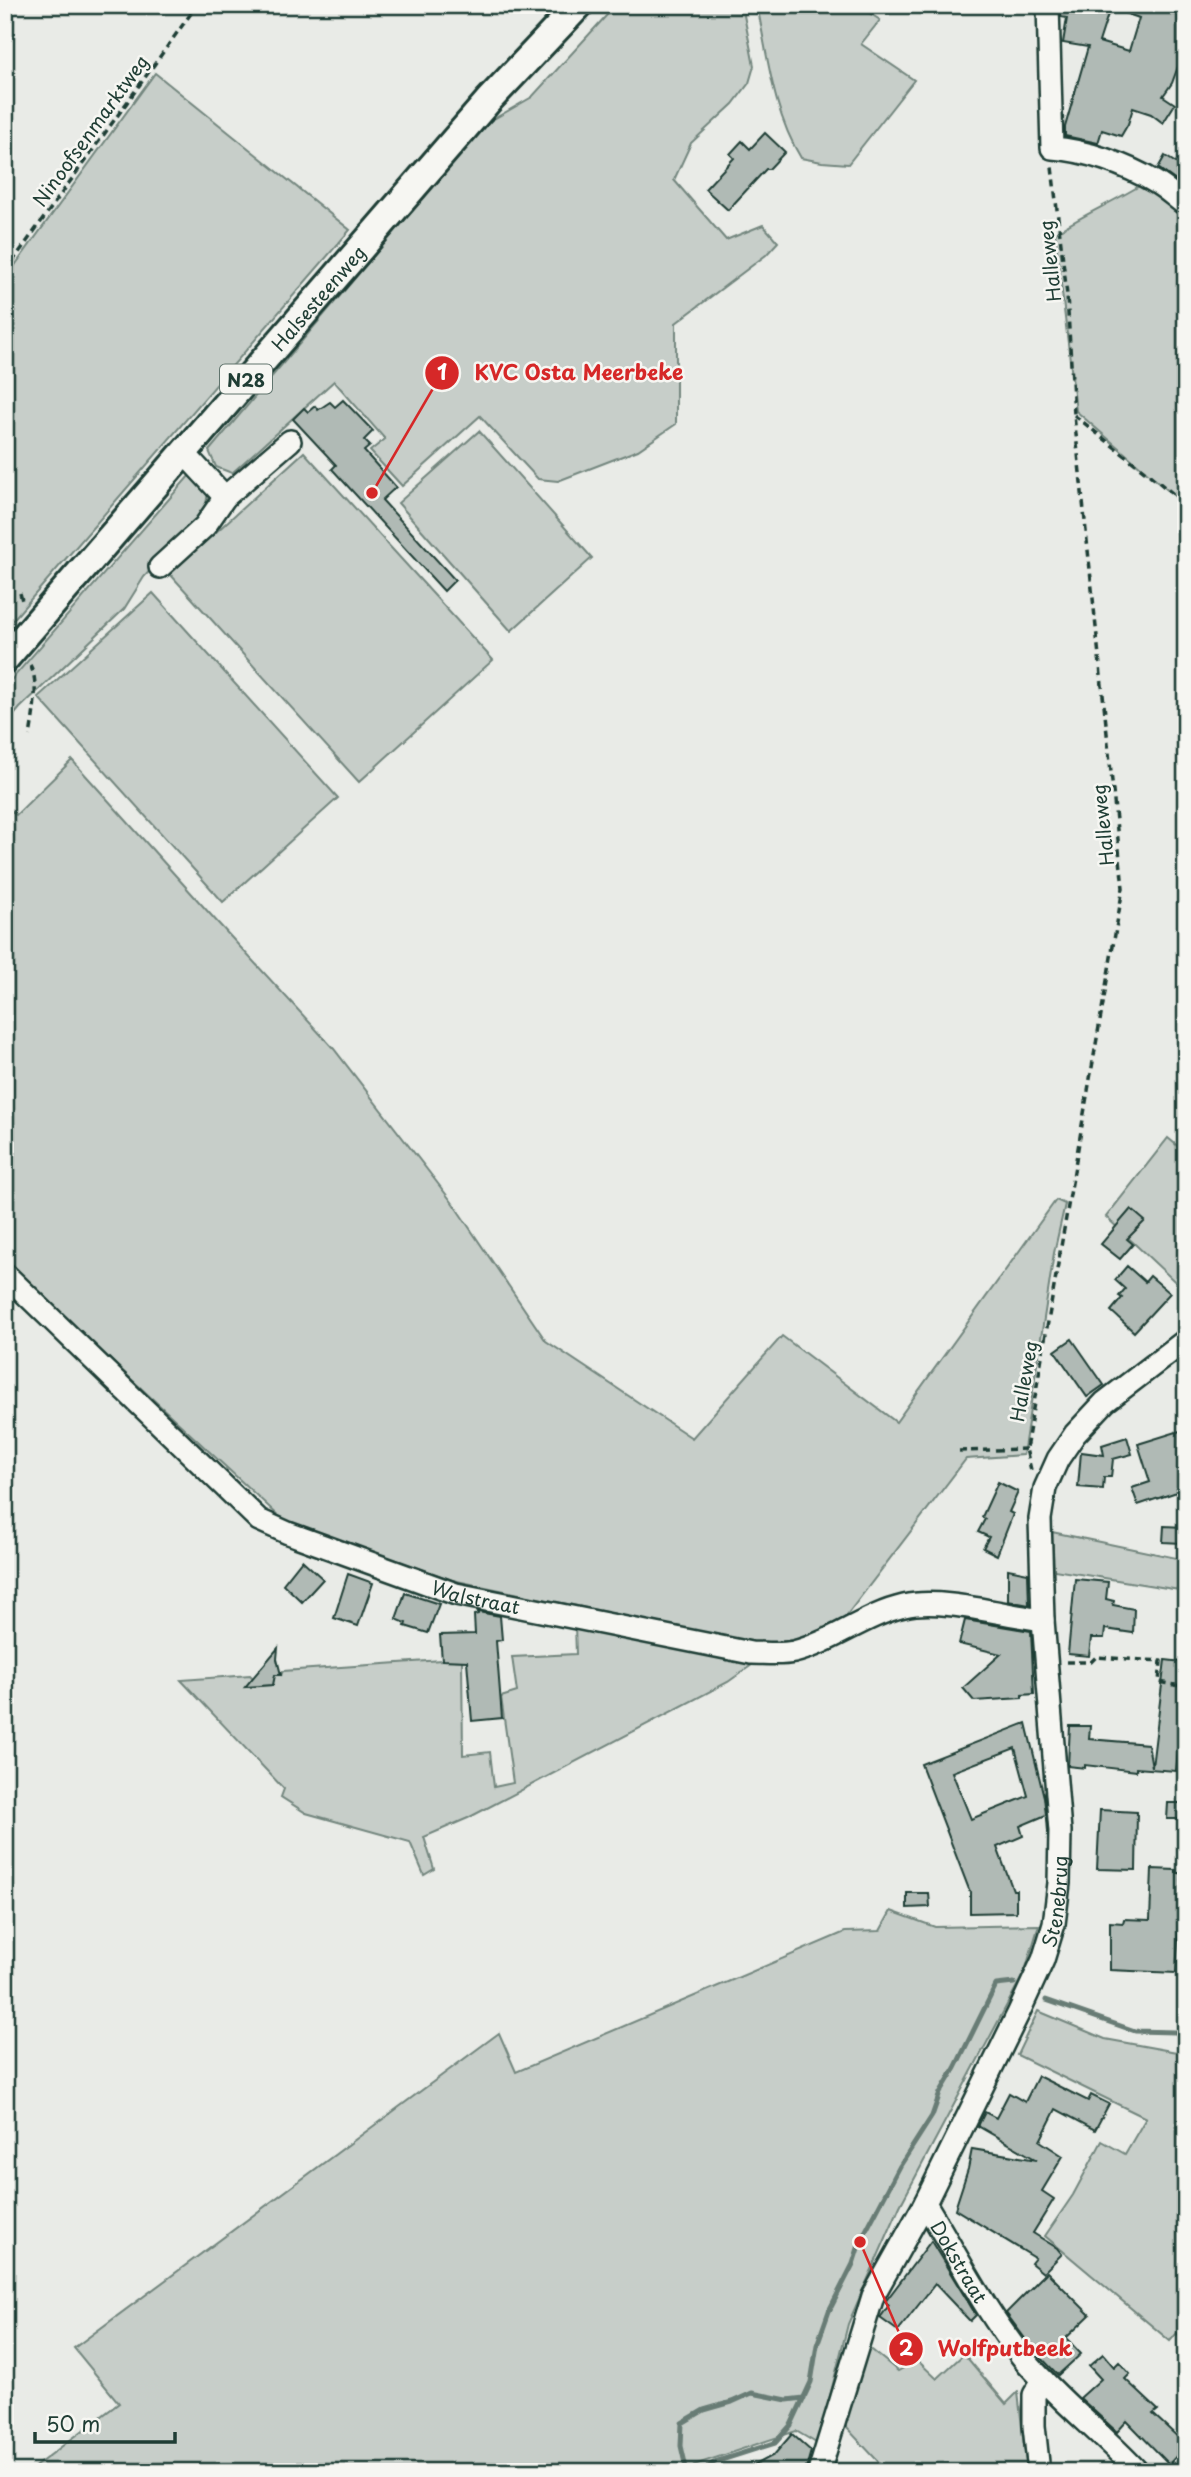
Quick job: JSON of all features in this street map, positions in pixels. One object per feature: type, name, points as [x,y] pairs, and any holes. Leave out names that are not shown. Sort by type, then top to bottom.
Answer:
[{"type":"main road","name":"Halsesteenweg","points":[[10,653],[489,100],[579,5]]},
{"type":"street","points":[[1048,5],[1052,148],[1065,149],[1115,164],[1156,182],[1186,205]]},
{"type":"street","points":[[160,567],[205,526],[225,497],[290,441]]},
{"type":"street","points":[[183,452],[225,497]]},
{"type":"street","name":"Walstraat","points":[[5,1274],[259,1520],[456,1594],[751,1653],[793,1653],[829,1640],[862,1622],[903,1606],[932,1602],[1043,1620]]},
{"type":"street","name":"Stenebrug","points":[[819,2472],[873,2296],[925,2203],[1020,2012],[1043,1960],[1054,1924],[1059,1883],[1060,1831],[1043,1620],[1040,1519],[1045,1488],[1063,1451],[1105,1402],[1186,1340]]},
{"type":"street","name":"Dokstraat","points":[[925,2203],[986,2308],[1043,2380],[1138,2472]]},
{"type":"street","points":[[1039,2472],[1034,2395],[1043,2380]]},
{"type":"path","name":"Ninoofsenmarktweg","points":[[5,272],[197,5]]},
{"type":"path","name":"Halleweg","points":[[1045,1488],[1032,1474],[1026,1449],[1123,888],[1074,415],[1067,295],[1052,148]]},
{"type":"path","points":[[1074,415],[1186,504]]},
{"type":"path","points":[[10,653],[34,671],[35,701],[30,736]]},
{"type":"path","points":[[959,1451],[1026,1449]]},
{"type":"path","points":[[1046,1662],[1091,1662],[1096,1657],[1161,1661],[1159,1682],[1186,1688]]},
{"type":"shaded area","points":[[616,5],[742,5],[754,66],[749,83],[733,104],[691,143],[674,180],[726,240],[763,225],[778,242],[766,255],[676,323],[676,424],[638,450],[558,481],[538,479],[480,416],[402,486],[370,451],[385,439],[334,381],[232,473],[216,467],[209,451],[485,124],[532,97]]},
{"type":"shaded area","points":[[757,5],[857,5],[880,20],[861,44],[914,80],[848,164],[801,158],[778,103]]},
{"type":"shaded area","points":[[155,73],[350,230],[5,629],[5,279]]},
{"type":"shaded area","points":[[1141,185],[1151,189],[1186,216],[1186,506],[1076,411],[1055,233]]},
{"type":"shaded area","points":[[479,431],[592,558],[511,631],[398,503]]},
{"type":"shaded area","points":[[304,452],[493,660],[359,782],[170,574]]},
{"type":"shaded area","points":[[189,476],[209,487],[205,510],[144,577],[124,609],[20,708],[5,726],[5,687]]},
{"type":"shaded area","points":[[153,593],[338,798],[223,902],[38,697]]},
{"type":"shaded area","points":[[72,760],[334,1049],[452,1202],[546,1341],[692,1438],[782,1336],[896,1422],[1056,1200],[1065,1204],[1054,1253],[1023,1455],[966,1459],[843,1620],[811,1635],[780,1642],[755,1643],[452,1580],[283,1520],[5,1262],[5,806],[16,815]]},
{"type":"shaded area","points":[[1168,1138],[1186,1153],[1186,1292],[1106,1217]]},
{"type":"shaded area","points":[[1052,1532],[1186,1560],[1186,1591],[1054,1570]]},
{"type":"shaded area","points":[[575,1625],[756,1662],[728,1682],[468,1818],[424,1837],[434,1869],[424,1875],[410,1842],[306,1813],[281,1797],[284,1789],[181,1680],[250,1675],[254,1679],[278,1673],[281,1675],[283,1671],[462,1660],[463,1755],[490,1752],[494,1787],[513,1783],[501,1697],[517,1692],[512,1657],[576,1654]]},
{"type":"shaded area","points":[[891,1911],[935,1927],[1039,1925],[1025,1971],[900,2206],[848,2324],[818,2444],[796,2431],[694,2465],[698,2472],[28,2472],[119,2403],[74,2348],[499,2033],[516,2072],[845,1932],[880,1931]]},
{"type":"shaded area","points":[[1038,2011],[1105,2039],[1182,2053],[1186,2056],[1186,2344],[1177,2333],[1170,2341],[1045,2236],[1073,2195],[1102,2141],[1125,2154],[1146,2118],[1017,2055]]},
{"type":"shaded area","points":[[867,2346],[898,2371],[917,2360],[937,2379],[964,2354],[1006,2404],[1018,2392],[1027,2472],[888,2472],[845,2426]]},
{"type":"building","points":[[1061,5],[1186,5],[1186,45],[1172,83],[1163,96],[1175,104],[1163,123],[1151,114],[1133,108],[1121,136],[1102,130],[1098,143],[1065,136],[1065,127],[1088,47],[1063,43],[1067,18],[1061,17]],"holes":[[[1110,8],[1139,18],[1129,51],[1099,42]]]},
{"type":"building","points":[[765,133],[785,152],[728,210],[705,189],[734,158],[730,154],[742,141],[750,149]]},
{"type":"building","points":[[1165,156],[1184,168],[1176,181],[1158,168]]},
{"type":"building","points":[[343,400],[373,431],[364,440],[370,446],[364,451],[396,487],[382,500],[455,580],[444,591],[332,469],[336,465],[293,419],[304,408],[308,412],[315,406],[318,410],[330,402],[335,407]]},
{"type":"building","points":[[1131,1209],[1145,1221],[1127,1239],[1133,1244],[1120,1259],[1101,1244]]},
{"type":"building","points":[[1127,1266],[1145,1282],[1150,1276],[1170,1293],[1134,1332],[1111,1311],[1122,1298],[1119,1296],[1125,1289],[1115,1280]]},
{"type":"building","points":[[1072,1339],[1104,1385],[1087,1397],[1055,1351]]},
{"type":"building","points":[[1186,1429],[1186,1489],[1138,1505],[1132,1488],[1150,1482],[1138,1444]]},
{"type":"building","points":[[1127,1437],[1132,1454],[1113,1459],[1111,1477],[1104,1477],[1103,1489],[1078,1487],[1081,1452],[1104,1455],[1102,1445]]},
{"type":"building","points":[[998,1482],[1018,1492],[1009,1512],[1013,1514],[997,1555],[983,1548],[989,1537],[978,1532]]},
{"type":"building","points":[[1164,1526],[1183,1527],[1182,1543],[1163,1542]]},
{"type":"building","points":[[302,1560],[323,1579],[302,1602],[283,1584]]},
{"type":"building","points":[[1008,1569],[1028,1573],[1029,1605],[1008,1601]]},
{"type":"building","points":[[348,1574],[373,1583],[358,1626],[334,1618]]},
{"type":"building","points":[[1075,1579],[1108,1582],[1106,1599],[1114,1601],[1113,1605],[1134,1609],[1133,1633],[1105,1629],[1104,1638],[1091,1638],[1089,1656],[1068,1654]]},
{"type":"building","points":[[405,1593],[439,1604],[428,1633],[405,1626],[406,1623],[396,1619]]},
{"type":"building","points":[[478,1612],[500,1616],[502,1640],[496,1641],[502,1718],[472,1721],[467,1661],[442,1660],[440,1635],[475,1634],[474,1615]]},
{"type":"building","points":[[965,1620],[1031,1631],[1034,1694],[1022,1695],[1022,1698],[974,1701],[963,1688],[1001,1654],[959,1644]]},
{"type":"building","points":[[278,1648],[277,1659],[281,1675],[275,1675],[273,1685],[245,1687]]},
{"type":"building","points":[[1165,1660],[1182,1662],[1179,1688],[1184,1689],[1176,1771],[1068,1766],[1070,1726],[1090,1726],[1089,1739],[1148,1744],[1152,1767]]},
{"type":"building","points":[[1026,1723],[1046,1815],[1020,1826],[1023,1836],[997,1847],[1013,1890],[1016,1890],[1016,1912],[970,1913],[970,1892],[921,1764]],"holes":[[[1015,1748],[1028,1796],[971,1819],[952,1772]]]},
{"type":"building","points":[[1168,1803],[1186,1803],[1186,1819],[1167,1819]]},
{"type":"building","points":[[1100,1810],[1137,1812],[1136,1870],[1097,1869]]},
{"type":"building","points":[[1152,1869],[1176,1870],[1176,1873],[1182,1873],[1181,1905],[1186,1905],[1185,1923],[1179,1923],[1176,1973],[1110,1970],[1110,1922],[1123,1923],[1124,1919],[1150,1920]]},
{"type":"building","points":[[907,1893],[929,1893],[930,1907],[907,1908]]},
{"type":"building","points":[[1038,2076],[1088,2101],[1091,2095],[1109,2104],[1095,2130],[1056,2109],[1040,2141],[1063,2156],[1042,2191],[1054,2199],[1033,2233],[1062,2254],[1043,2273],[1031,2263],[1035,2258],[955,2209],[972,2149],[1037,2160],[978,2126],[985,2112],[996,2118],[1009,2093],[1025,2102]]},
{"type":"building","points":[[931,2241],[976,2315],[970,2321],[935,2284],[898,2331],[880,2318],[889,2305],[885,2302]]},
{"type":"building","points":[[1047,2272],[1090,2315],[1066,2338],[1081,2354],[1058,2375],[1032,2348],[1006,2313]]},
{"type":"building","points":[[1103,2354],[1114,2367],[1119,2362],[1130,2374],[1125,2379],[1158,2410],[1153,2414],[1181,2440],[1177,2444],[1183,2449],[1169,2464],[1127,2421],[1117,2432],[1080,2398],[1101,2379],[1089,2366]]},
{"type":"building","points":[[792,2434],[811,2451],[805,2472],[742,2472],[774,2455]]},
{"type":"waterway","points":[[701,2472],[715,2462],[775,2443],[791,2425],[811,2382],[817,2345],[829,2311],[853,2264],[860,2242],[900,2166],[932,2116],[940,2093],[996,1985],[1014,1983]]},
{"type":"waterway","points":[[1046,2000],[1135,2031],[1175,2032],[1186,2036]]},
{"type":"waterway","points":[[687,2472],[681,2446],[682,2423],[704,2410],[752,2393],[787,2400],[804,2398]]},
{"type":"place","name":"KVC Osta Meerbeke","points":[[372,493]]},
{"type":"place","name":"Wolfputbeek","points":[[860,2242]]}]
